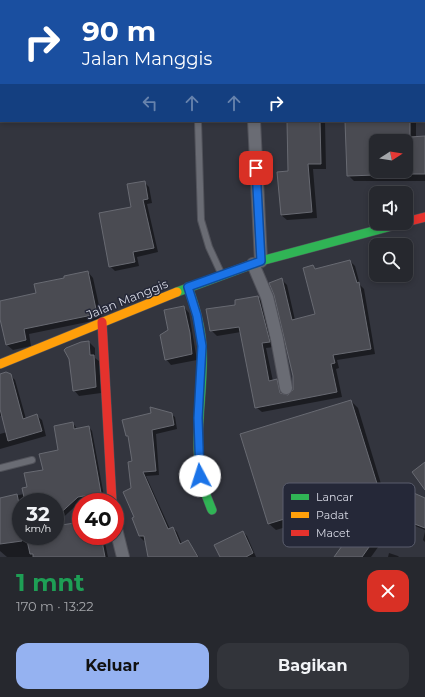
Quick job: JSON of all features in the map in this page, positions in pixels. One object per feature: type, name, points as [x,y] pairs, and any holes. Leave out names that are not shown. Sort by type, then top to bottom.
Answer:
[{"type":"street","points":[[254,122],[257,263],[277,339],[286,388]]},
{"type":"street","name":"Jalan Manggis","points":[[413,221],[425,218]]},
{"type":"street","name":"Jalan Manggis","points":[[0,364],[188,287],[257,263],[379,230]]},
{"type":"street","points":[[188,287],[197,316],[202,346],[198,418],[199,463],[202,489],[212,510]]},
{"type":"street","points":[[102,322],[112,493]]},
{"type":"street","points":[[120,545],[123,557]]},
{"type":"lane","points":[[198,122],[201,220],[209,248],[222,275]]},
{"type":"lane","points":[[0,468],[32,460]]},
{"type":"building","points":[[287,122],[320,122],[321,164],[308,164],[312,212],[281,215],[277,172],[288,171]]},
{"type":"building","points":[[345,122],[410,122],[410,134],[369,134],[369,175],[347,176]]},
{"type":"building","points":[[425,136],[425,174],[413,174],[413,137]]},
{"type":"building","points":[[145,181],[148,199],[143,200],[154,248],[133,252],[135,262],[109,267],[99,213],[131,207],[127,184]]},
{"type":"building","points":[[350,260],[357,283],[359,282],[371,349],[333,355],[335,363],[331,364],[337,392],[255,408],[239,327],[210,331],[206,309],[235,305],[235,300],[258,296],[270,342],[262,343],[269,381],[277,379],[280,393],[288,395],[293,390],[293,376],[274,295],[269,283],[282,278],[292,320],[315,314],[303,268],[313,265],[315,269]]},
{"type":"building","points":[[88,271],[97,314],[24,329],[26,340],[6,345],[0,319],[0,301],[36,293],[34,284]]},
{"type":"building","points":[[184,306],[190,333],[192,354],[165,360],[160,335],[168,330],[164,310]]},
{"type":"building","points":[[89,341],[90,355],[94,355],[96,387],[73,391],[69,359],[64,350],[81,342]]},
{"type":"building","points":[[6,372],[11,374],[23,419],[37,414],[42,431],[8,441],[0,409],[0,374]]},
{"type":"building","points":[[351,400],[377,483],[283,483],[283,519],[268,524],[240,434]]},
{"type":"building","points":[[150,407],[172,413],[174,425],[152,430],[156,471],[143,472],[168,529],[173,527],[180,544],[188,540],[198,557],[148,557],[144,536],[139,536],[132,518],[134,517],[123,492],[131,488],[128,462],[132,461],[128,436],[126,436],[122,420],[151,413]]},
{"type":"building","points":[[73,422],[74,429],[89,426],[101,493],[72,493],[72,502],[64,510],[64,493],[23,493],[22,488],[27,487],[24,473],[43,470],[39,454],[58,450],[54,426]]},
{"type":"building","points":[[425,462],[425,490],[412,472]]},
{"type":"building","points":[[415,494],[425,498],[425,528],[415,524]]},
{"type":"building","points":[[12,495],[12,542],[0,544],[0,498]]},
{"type":"building","points":[[72,523],[72,545],[103,545],[105,557],[33,557],[33,554],[30,554],[28,545],[64,545],[64,525]]},
{"type":"building","points":[[243,531],[253,553],[246,557],[220,557],[214,545]]},
{"type":"building","points":[[341,547],[369,547],[362,557],[334,557]]},
{"type":"traffic: fast","points":[[177,292],[261,261],[377,230]]},
{"type":"traffic: fast","points":[[188,287],[197,316],[202,347],[198,429],[200,469],[204,489],[212,510]]},
{"type":"traffic: slow","points":[[0,364],[177,292]]},
{"type":"traffic: jam","points":[[413,220],[425,217]]},
{"type":"traffic: jam","points":[[102,322],[112,493]]},
{"type":"route","points":[[200,476],[198,418],[202,346],[194,302],[188,287],[261,261],[256,168]]}]
